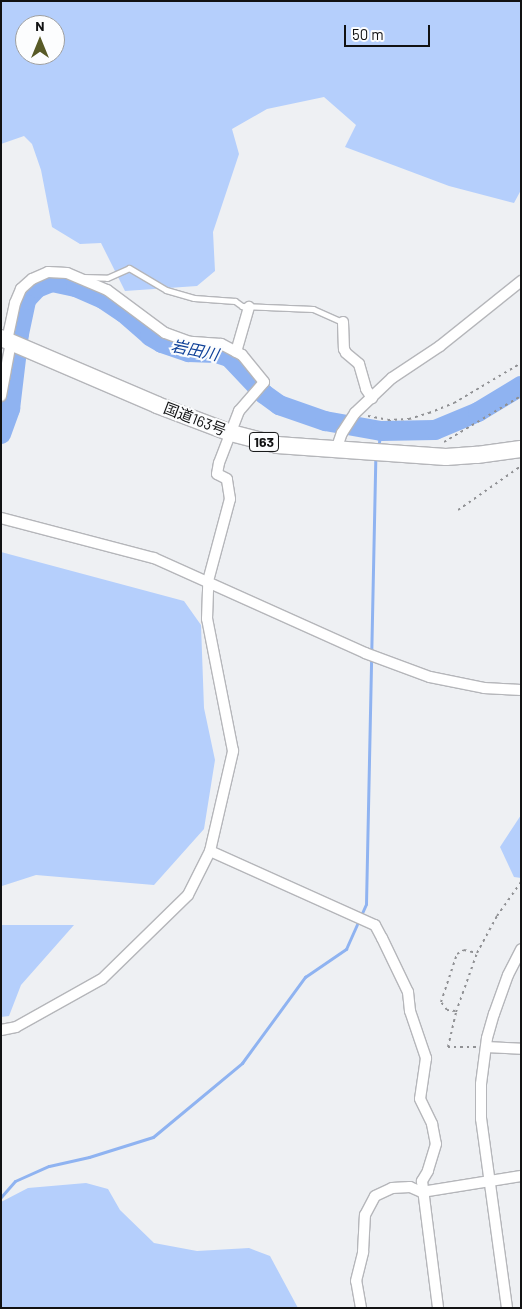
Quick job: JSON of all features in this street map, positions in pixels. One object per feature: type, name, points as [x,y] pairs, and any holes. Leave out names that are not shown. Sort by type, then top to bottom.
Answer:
[{"type":"highway","name":"国道163号","points":[[12,343],[231,433],[293,448],[436,457],[478,456],[521,449]]},
{"type":"street","points":[[1,396],[12,343],[15,303],[21,289],[26,284],[48,272],[67,273],[79,277],[125,302],[164,333],[190,342],[221,344],[242,355],[264,382],[239,411],[217,474],[227,479],[230,499],[208,581],[207,618],[233,751],[210,851],[188,895],[102,979],[16,1027],[1,1030]]},
{"type":"street","points":[[336,450],[342,433],[356,413],[392,378],[440,346],[521,281]]},
{"type":"street","points":[[236,352],[249,307]]},
{"type":"street","points":[[343,322],[344,349],[359,364],[366,389],[372,398]]},
{"type":"street","points":[[1,518],[131,550],[176,566],[365,653],[430,677],[457,684],[521,690]]},
{"type":"street","points":[[210,851],[374,925],[382,938],[408,992],[410,1011],[426,1058],[426,1069],[420,1091],[420,1099],[432,1124],[436,1144],[422,1181],[422,1192],[438,1308]]},
{"type":"street","points":[[507,1308],[481,1119],[481,1084],[486,1047],[494,1014],[521,949]]},
{"type":"street","points":[[486,1047],[521,1049]]},
{"type":"street","points":[[361,1308],[356,1281],[363,1252],[365,1215],[372,1199],[386,1189],[410,1187],[422,1192],[521,1176]]},
{"type":"lane","points":[[79,277],[107,278],[129,268],[166,290],[194,298],[235,301],[242,306],[249,307],[312,309],[343,322]]},
{"type":"path","points":[[356,413],[388,420],[409,419],[429,413],[454,403],[521,363]]},
{"type":"path","points":[[436,457],[438,448],[444,442],[521,396]]},
{"type":"path","points":[[458,510],[521,466]]},
{"type":"path","points":[[486,1047],[448,1047],[456,1012],[476,953],[497,916],[521,882]]},
{"type":"path","points":[[456,1012],[442,1005],[441,998],[457,954],[464,950],[476,953]]},
{"type":"shaded area","points":[[1,1],[521,1],[521,190],[514,203],[449,186],[345,147],[356,125],[324,97],[267,109],[232,129],[239,154],[213,232],[215,271],[197,286],[125,291],[101,243],[80,244],[52,227],[41,170],[32,144],[24,136],[1,144]]},
{"type":"shaded area","points":[[1,552],[184,601],[201,625],[204,708],[215,760],[204,829],[154,885],[36,875],[2,886],[1,890]]},
{"type":"shaded area","points":[[521,815],[521,878],[514,877],[500,847]]},
{"type":"shaded area","points":[[1,925],[74,925],[21,985],[9,1016],[1,1017]]},
{"type":"shaded area","points":[[86,1183],[108,1189],[120,1210],[154,1243],[197,1251],[249,1248],[270,1256],[298,1308],[1,1308],[1,1202],[28,1188]]},
{"type":"waterway","name":"岩田川","points":[[1,434],[10,409],[19,334],[26,300],[37,288],[52,282],[76,287],[103,299],[124,313],[150,336],[162,343],[188,352],[216,353],[229,357],[264,394],[279,405],[325,421],[381,431],[435,430],[478,412],[521,386]]},
{"type":"waterway","points":[[379,442],[381,431]]},
{"type":"waterway","points":[[1,1197],[15,1181],[49,1166],[89,1157],[153,1137],[242,1063],[305,977],[346,949],[366,904],[375,459]]}]
